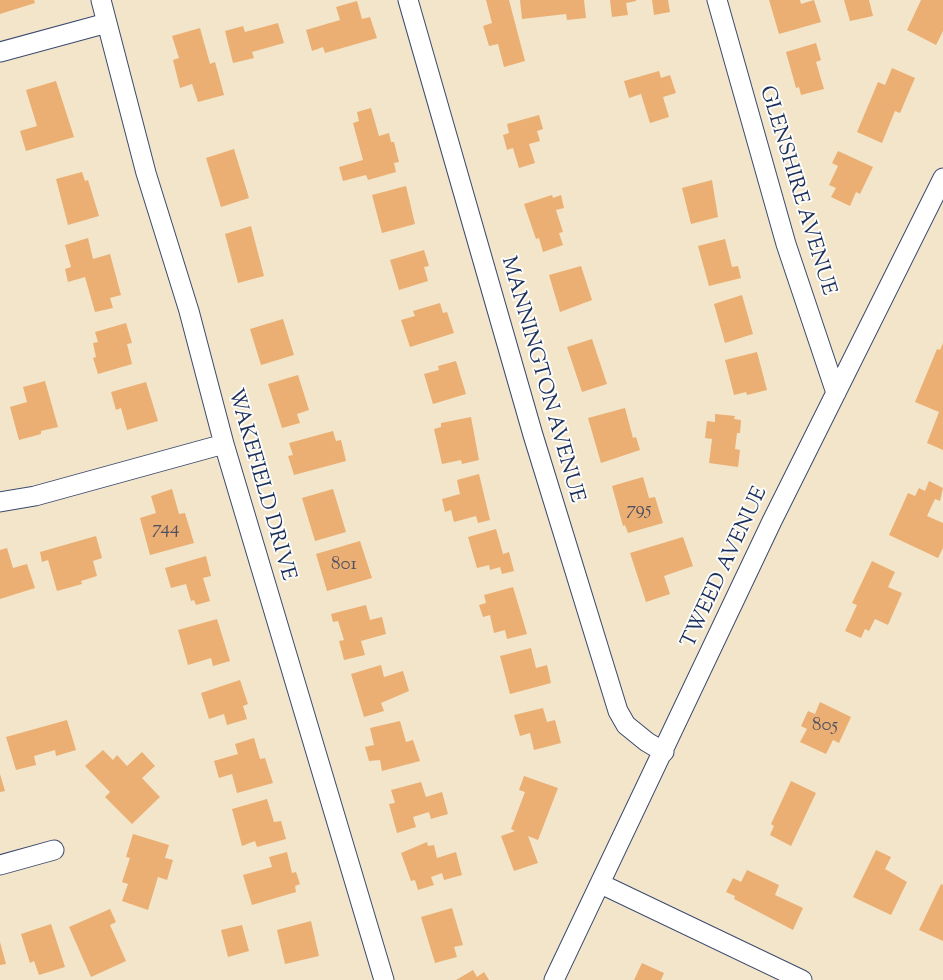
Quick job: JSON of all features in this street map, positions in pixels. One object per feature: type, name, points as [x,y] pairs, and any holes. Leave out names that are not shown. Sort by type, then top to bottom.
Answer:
[{"type":"street","name":"WAKEFIELD DRIVE","points":[[101,0],[146,173],[189,311],[224,444],[384,980]]},
{"type":"street","name":"MANNINGTON AVENUE","points":[[408,0],[533,435],[618,711],[626,725],[647,742],[664,752]]},
{"type":"street","name":"GLENSHIRE AVENUE","points":[[717,0],[786,244],[836,392]]},
{"type":"street","points":[[0,52],[107,23]]},
{"type":"street","name":"TWEED AVENUE","points":[[554,980],[664,752],[772,521],[943,178]]},
{"type":"street","points":[[0,502],[35,496],[224,444]]},
{"type":"street","points":[[0,865],[54,850]]},
{"type":"street","points":[[601,884],[802,980]]},
{"type":"building","points":[[0,0],[34,0],[35,3],[0,14]]},
{"type":"building","points":[[486,0],[509,0],[525,61],[504,67],[498,44],[489,46],[483,26],[492,23]]},
{"type":"building","points":[[520,0],[584,0],[586,18],[567,20],[566,14],[522,19]]},
{"type":"building","points":[[610,0],[636,1],[626,3],[628,15],[612,17]]},
{"type":"building","points":[[652,0],[668,0],[670,12],[654,15]]},
{"type":"building","points":[[769,0],[800,0],[801,4],[814,0],[821,22],[779,34]]},
{"type":"building","points":[[844,0],[869,0],[873,16],[850,21]]},
{"type":"building","points":[[921,0],[943,0],[943,31],[936,45],[907,30]]},
{"type":"building","points":[[357,1],[362,19],[370,17],[377,38],[325,53],[323,47],[312,51],[306,30],[340,20],[336,7]]},
{"type":"building","points":[[278,23],[284,43],[252,52],[254,58],[233,63],[225,31],[243,26],[245,32]]},
{"type":"building","points":[[200,28],[210,64],[215,62],[224,95],[198,102],[192,84],[180,88],[173,60],[179,58],[172,36]]},
{"type":"building","points":[[816,43],[821,60],[816,62],[824,89],[801,95],[799,87],[796,88],[786,52]]},
{"type":"building","points":[[892,68],[915,78],[900,113],[895,111],[882,143],[857,132],[878,82],[885,85]]},
{"type":"building","points":[[659,71],[661,78],[670,75],[676,93],[663,97],[669,117],[650,123],[641,94],[629,98],[624,81]]},
{"type":"building","points":[[56,81],[74,137],[26,151],[20,131],[37,126],[26,90]]},
{"type":"building","points":[[371,108],[379,136],[389,133],[391,142],[394,142],[399,162],[394,163],[396,172],[368,180],[366,175],[343,181],[339,167],[363,160],[353,123],[359,121],[357,112]]},
{"type":"building","points":[[539,115],[543,129],[537,131],[540,141],[529,144],[535,163],[519,168],[513,148],[507,150],[503,135],[509,133],[507,124]]},
{"type":"building","points":[[234,149],[249,198],[221,207],[206,158]]},
{"type":"building","points":[[838,151],[873,167],[860,194],[856,192],[850,206],[831,197],[836,188],[829,185],[838,166],[832,163]]},
{"type":"building","points":[[82,172],[85,181],[88,180],[99,216],[68,225],[56,179]]},
{"type":"building","points":[[712,180],[718,217],[691,224],[682,188]]},
{"type":"building","points":[[406,186],[415,224],[382,233],[372,195]]},
{"type":"building","points":[[552,195],[553,198],[561,195],[564,208],[556,210],[563,232],[559,233],[563,245],[543,252],[539,238],[536,239],[524,204]]},
{"type":"building","points":[[251,226],[264,276],[238,283],[225,234]]},
{"type":"building","points":[[88,238],[93,259],[110,254],[121,295],[110,298],[113,308],[95,312],[85,277],[68,282],[65,269],[71,267],[65,245]]},
{"type":"building","points":[[725,239],[732,267],[738,266],[741,278],[709,286],[698,246]]},
{"type":"building","points":[[424,250],[429,266],[424,267],[428,281],[399,290],[390,260]]},
{"type":"building","points":[[581,266],[592,300],[560,312],[549,275]]},
{"type":"building","points":[[742,295],[753,334],[725,343],[714,304]]},
{"type":"building","points":[[440,303],[443,313],[447,312],[454,333],[410,347],[401,320],[415,316],[413,311]]},
{"type":"building","points":[[283,319],[294,355],[261,365],[250,329]]},
{"type":"building","points":[[126,323],[132,343],[127,344],[132,364],[98,374],[93,358],[96,357],[93,343],[98,342],[95,332]]},
{"type":"building","points":[[592,339],[607,384],[582,392],[567,347]]},
{"type":"building","points":[[943,343],[943,450],[927,443],[939,412],[915,402],[937,349],[940,350]]},
{"type":"building","points":[[757,352],[767,390],[747,395],[746,392],[734,395],[725,360]]},
{"type":"building","points":[[456,361],[466,394],[433,404],[424,374],[439,370],[438,366]]},
{"type":"building","points":[[298,375],[309,410],[297,414],[300,423],[282,428],[268,384]]},
{"type":"building","points":[[45,381],[58,427],[41,431],[41,434],[19,440],[10,407],[27,402],[23,387]]},
{"type":"building","points":[[146,382],[158,421],[127,430],[121,408],[116,410],[111,392]]},
{"type":"building","points":[[625,408],[633,438],[636,437],[640,450],[601,463],[588,418]]},
{"type":"building","points":[[715,414],[735,416],[734,419],[741,420],[740,433],[737,433],[735,449],[740,450],[738,467],[709,463],[712,439],[705,438],[707,421],[715,422]]},
{"type":"building","points":[[471,417],[479,460],[462,464],[461,460],[442,464],[434,429],[441,427],[441,423]]},
{"type":"building","points":[[333,431],[336,441],[341,440],[346,461],[294,475],[288,456],[293,455],[289,443]]},
{"type":"building","points":[[479,474],[490,520],[478,523],[476,516],[454,522],[451,510],[445,512],[442,499],[460,494],[457,480]]},
{"type":"building","points":[[643,477],[649,498],[655,497],[663,523],[628,533],[625,525],[623,526],[612,486]]},
{"type":"building","points":[[929,481],[943,488],[940,501],[935,499],[927,516],[943,523],[943,548],[938,558],[889,535],[908,493],[915,496],[919,488],[925,491]]},
{"type":"building","points":[[172,489],[179,514],[185,513],[194,543],[150,555],[140,518],[156,513],[151,496]]},
{"type":"building","points":[[333,489],[346,532],[315,541],[302,498]]},
{"type":"building","points":[[496,529],[503,554],[509,552],[514,571],[502,574],[500,567],[490,570],[489,565],[477,568],[468,537]]},
{"type":"building","points":[[96,536],[102,558],[93,561],[97,576],[81,581],[82,584],[57,591],[48,560],[42,562],[40,552]]},
{"type":"building","points":[[683,537],[693,566],[664,576],[670,594],[646,602],[630,553]]},
{"type":"building","points":[[360,541],[372,578],[327,591],[316,554]]},
{"type":"building","points":[[7,548],[13,568],[27,564],[35,588],[0,599],[0,550]]},
{"type":"building","points":[[206,556],[211,576],[203,578],[210,601],[196,605],[194,600],[191,601],[186,584],[171,588],[165,568]]},
{"type":"building","points":[[872,561],[895,572],[888,587],[902,593],[888,625],[875,619],[869,631],[865,629],[861,638],[845,631],[857,605],[852,603]]},
{"type":"building","points":[[513,587],[527,634],[507,639],[505,630],[494,633],[490,615],[483,617],[479,605],[486,603],[484,595]]},
{"type":"building","points":[[366,605],[370,620],[382,617],[386,634],[361,641],[365,655],[344,660],[339,641],[344,640],[338,621],[333,622],[331,614]]},
{"type":"building","points":[[217,619],[230,661],[213,666],[211,658],[188,665],[178,630]]},
{"type":"building","points":[[531,648],[536,668],[547,665],[551,683],[510,694],[500,656]]},
{"type":"building","points":[[381,665],[384,677],[403,671],[409,691],[381,703],[384,711],[364,717],[351,674]]},
{"type":"building","points":[[240,680],[248,704],[243,706],[247,719],[227,725],[224,714],[209,719],[201,693]]},
{"type":"building","points":[[820,702],[851,717],[839,743],[833,740],[826,754],[800,742],[807,729],[801,726],[808,711],[815,714]]},
{"type":"building","points":[[543,708],[547,722],[555,720],[561,743],[534,750],[530,733],[520,736],[514,715]]},
{"type":"building","points":[[67,720],[76,750],[56,756],[55,750],[34,756],[36,765],[16,770],[6,737]]},
{"type":"building","points":[[400,721],[406,742],[413,740],[420,761],[382,771],[380,760],[369,761],[365,747],[374,745],[370,728]]},
{"type":"building","points":[[254,738],[260,759],[265,758],[273,783],[237,793],[232,774],[219,778],[214,761],[238,754],[235,744]]},
{"type":"building","points":[[103,750],[113,760],[117,755],[127,766],[142,752],[155,766],[142,778],[160,797],[132,824],[105,797],[110,792],[85,766]]},
{"type":"building","points":[[0,774],[5,791],[0,792]]},
{"type":"building","points":[[524,776],[558,788],[538,840],[528,836],[538,863],[514,871],[501,836],[515,831],[511,829],[525,792],[519,790]]},
{"type":"building","points":[[791,781],[816,793],[791,846],[770,835],[774,826],[771,824]]},
{"type":"building","points":[[421,782],[426,797],[442,792],[448,814],[431,819],[429,812],[413,817],[416,827],[397,833],[389,804],[395,803],[391,790]]},
{"type":"building","points":[[267,799],[274,822],[281,821],[286,839],[257,847],[255,841],[242,846],[232,809]]},
{"type":"building","points":[[133,834],[169,845],[165,858],[173,860],[167,880],[158,877],[148,910],[122,901],[128,884],[122,882],[130,858],[126,857]]},
{"type":"building","points":[[427,842],[428,846],[434,845],[437,858],[456,852],[462,875],[444,880],[442,873],[431,877],[434,885],[418,890],[415,880],[411,881],[401,853]]},
{"type":"building","points":[[876,850],[891,857],[885,869],[907,882],[891,915],[853,897]]},
{"type":"building","points":[[287,852],[292,873],[296,872],[300,884],[295,886],[296,892],[252,905],[243,875],[272,867],[269,857]]},
{"type":"building","points":[[747,870],[779,885],[775,895],[803,908],[793,930],[734,899],[735,896],[726,892],[733,878],[741,882]]},
{"type":"building","points":[[941,884],[943,885],[943,941],[919,930]]},
{"type":"building","points":[[452,908],[463,945],[454,947],[457,957],[435,963],[421,917]]},
{"type":"building","points":[[110,909],[116,922],[110,925],[126,961],[91,977],[69,927]]},
{"type":"building","points":[[311,921],[319,956],[285,964],[277,930]]},
{"type":"building","points":[[51,924],[65,967],[39,975],[34,961],[30,963],[21,934]]},
{"type":"building","points":[[242,925],[249,951],[228,957],[221,930]]},
{"type":"building","points":[[0,942],[6,964],[0,965]]},
{"type":"building","points":[[642,963],[664,973],[661,980],[634,980]]},
{"type":"building","points":[[473,970],[477,977],[484,972],[489,980],[456,980]]}]
